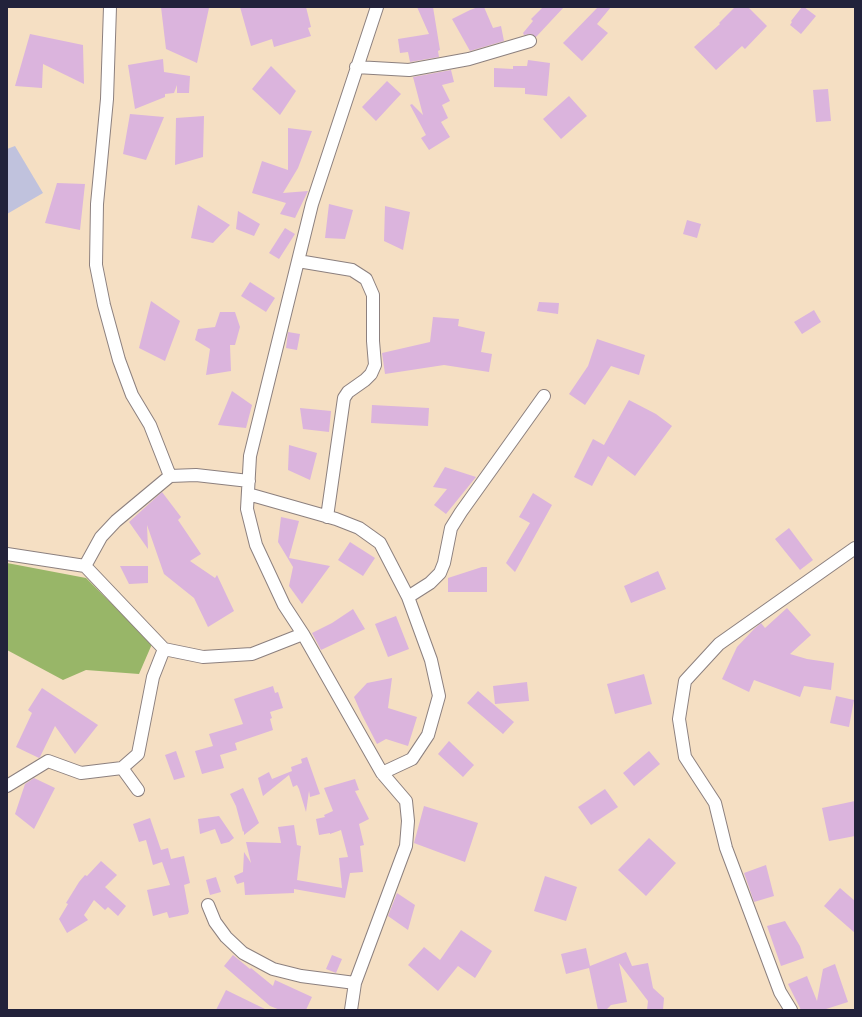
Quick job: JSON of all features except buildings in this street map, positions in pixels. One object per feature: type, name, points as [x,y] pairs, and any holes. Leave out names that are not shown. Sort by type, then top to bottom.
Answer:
[{"type":"street","points":[[110,7],[107,99],[97,204],[96,265],[104,304],[119,360],[132,395],[150,425],[170,476]]},
{"type":"street","points":[[351,1010],[355,983],[406,846],[408,821],[406,801],[382,773],[303,634],[284,604],[256,545],[247,509],[250,456],[312,204],[377,7]]},
{"type":"street","points":[[356,67],[409,70],[469,59],[530,41]]},
{"type":"street","points":[[298,261],[352,270],[366,279],[373,295],[373,341],[375,365],[371,374],[348,392],[344,398],[327,517]]},
{"type":"street","points":[[408,597],[430,583],[440,573],[444,563],[451,528],[465,506],[544,396]]},
{"type":"street","points":[[84,566],[101,537],[170,476],[196,475],[249,481]]},
{"type":"street","points":[[248,494],[359,528],[380,543],[408,597],[431,660],[439,696],[428,734],[412,759],[382,773]]},
{"type":"street","points":[[791,1010],[780,992],[726,848],[715,802],[685,757],[679,719],[685,681],[719,644],[855,548]]},
{"type":"street","points":[[7,554],[84,566],[164,649],[204,657],[252,654],[303,634]]},
{"type":"street","points":[[7,786],[48,761],[80,773],[122,768],[138,754],[153,677],[164,649]]},
{"type":"street","points":[[122,768],[138,790]]},
{"type":"street","points":[[208,905],[215,922],[226,937],[243,953],[273,970],[301,976],[355,983]]},
{"type":"shaded area","points":[[15,146],[43,193],[7,214],[7,149]]},
{"type":"green space","points":[[7,563],[86,578],[152,644],[139,674],[86,670],[63,680],[7,650]]}]
